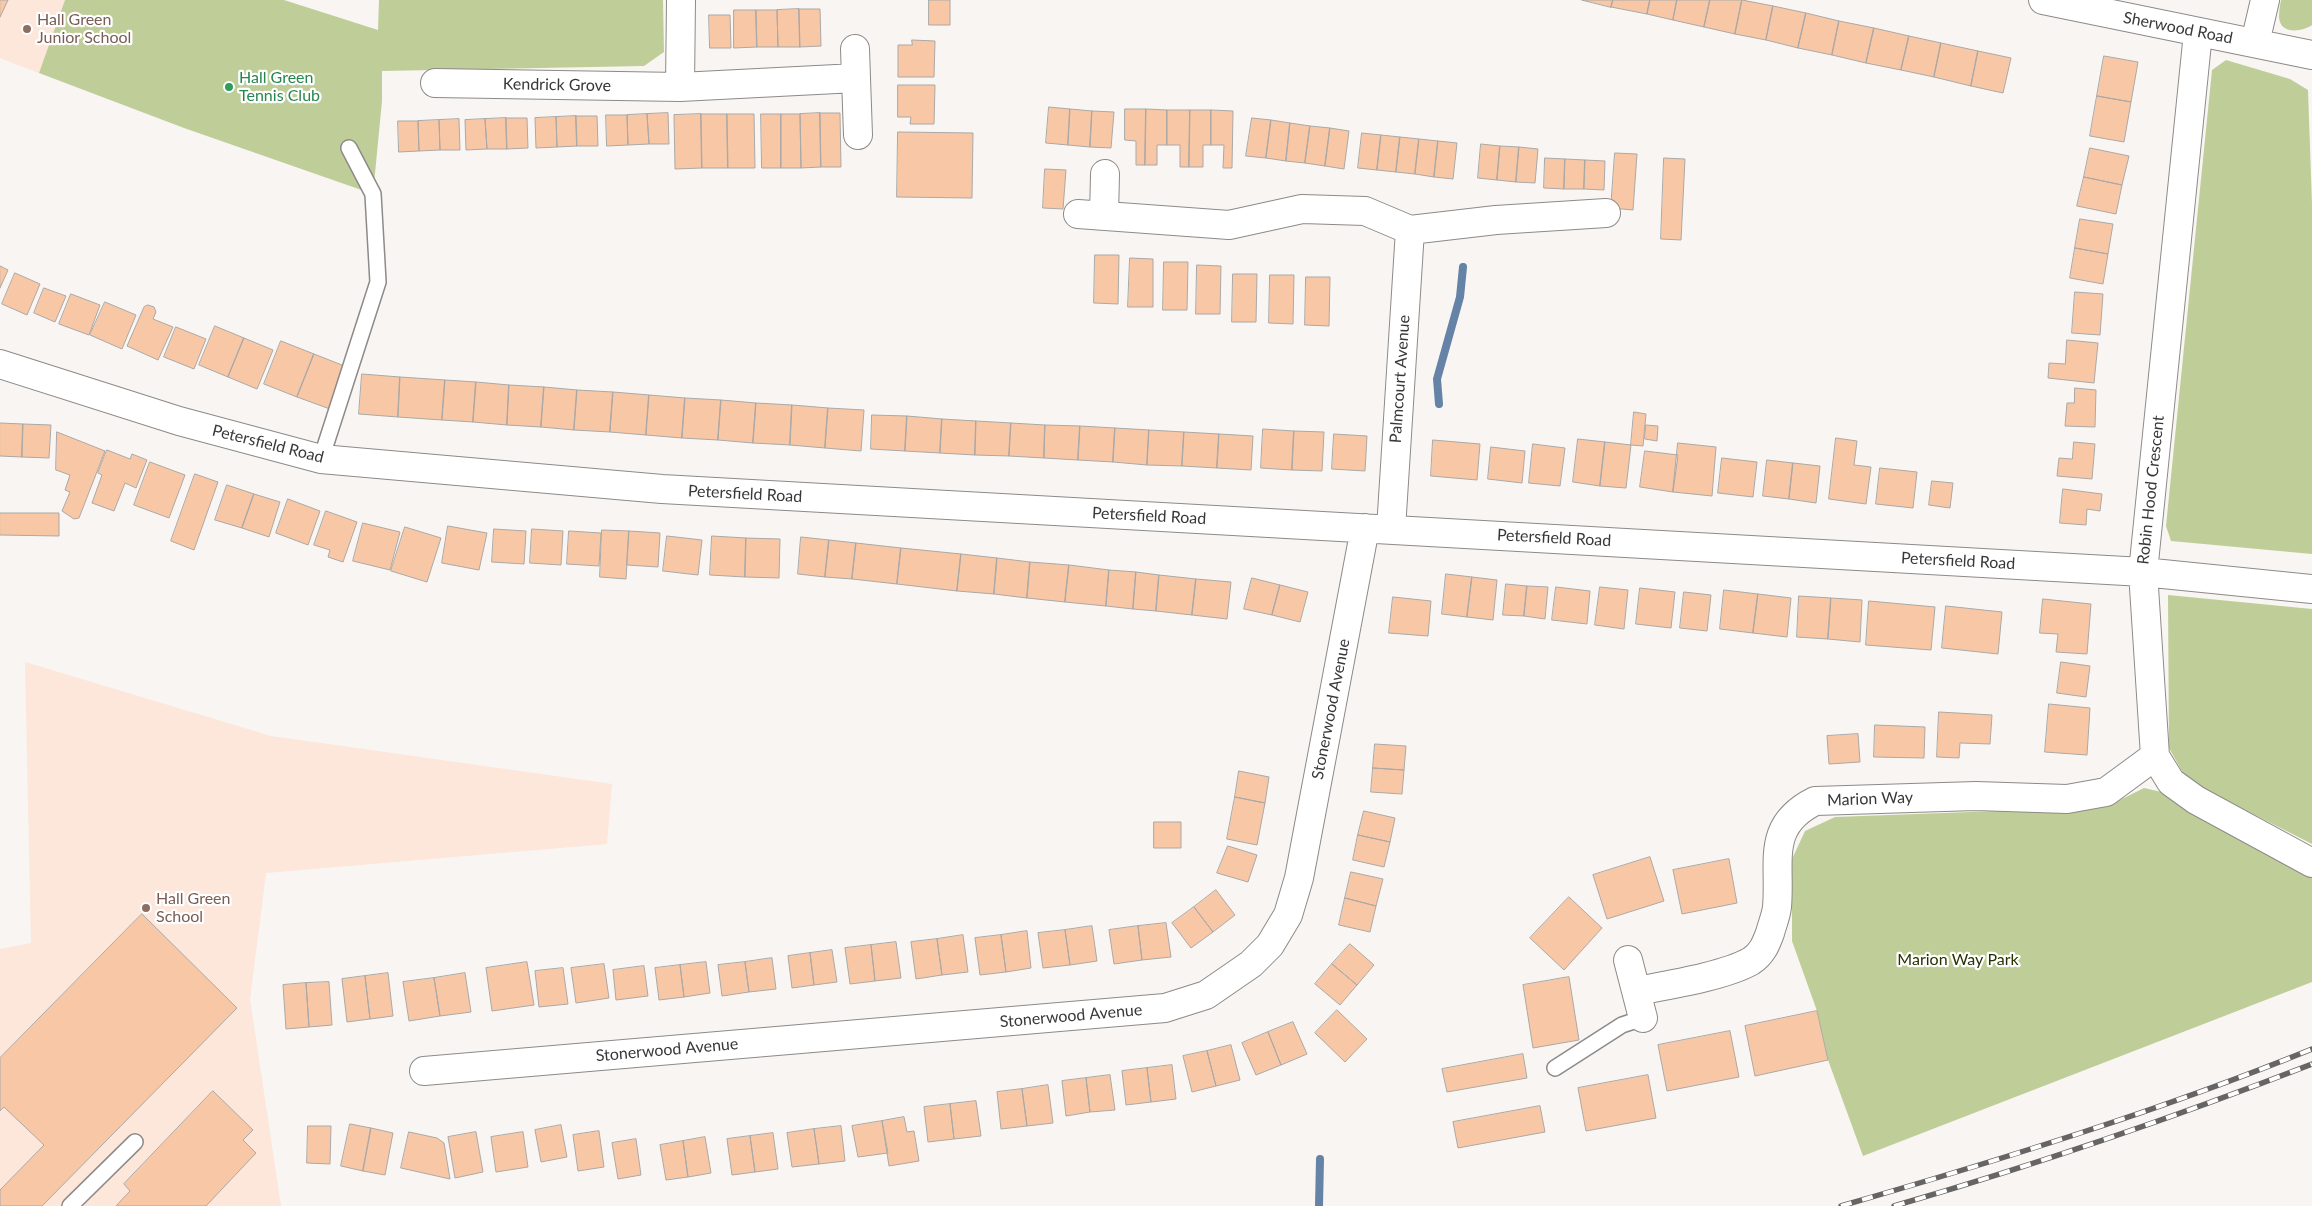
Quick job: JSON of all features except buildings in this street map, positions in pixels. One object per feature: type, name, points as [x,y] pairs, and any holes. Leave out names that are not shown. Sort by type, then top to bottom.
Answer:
[{"type":"street","points":[[680,87],[681,0]]},
{"type":"street","name":"Sherwood Road","points":[[2044,0],[2312,55]]},
{"type":"street","points":[[2255,43],[2265,0]]},
{"type":"street","name":"Robin Hood Crescent","points":[[2198,33],[2142,572],[2154,756],[2171,782],[2196,800],[2312,863]]},
{"type":"street","points":[[855,49],[858,135]]},
{"type":"street","name":"Kendrick Grove","points":[[434,83],[680,87],[856,78]]},
{"type":"street","points":[[1105,174],[1091,215],[1229,225],[1302,209],[1365,211],[1410,230],[1496,220],[1606,213]]},
{"type":"street","name":"Palmcourt Avenue","points":[[1378,528],[1410,230]]},
{"type":"street","name":"Petersfield Road","points":[[0,364],[180,421],[321,459],[662,489],[2142,572],[2312,588]]},
{"type":"street","name":"Stonerwood Avenue","points":[[424,1071],[1165,1008],[1206,995],[1251,964],[1270,945],[1288,915],[1378,528]]},
{"type":"street","name":"Marion Way","points":[[1637,991],[1731,969],[1752,960],[1759,954],[1766,944],[1777,909],[1778,843],[1782,832],[1796,812],[1815,801],[1976,796],[2067,799],[2106,792],[2154,756]]},
{"type":"street","points":[[1628,960],[1642,1018]]},
{"type":"lane","points":[[321,459],[378,282],[373,194],[349,148]]},
{"type":"lane","points":[[1555,1068],[1622,1025],[1642,1018]]},
{"type":"lane","points":[[70,1206],[135,1142]]},
{"type":"shaded area","name":"Hall Green Junior School","points":[[0,0],[65,0],[39,73],[0,58]]},
{"type":"shaded area","name":"Hall Green School","points":[[25,662],[271,736],[612,784],[607,844],[266,873],[250,999],[281,1206],[0,1206],[0,949],[31,943]]},
{"type":"green space","name":"Hall Green Tennis Club","points":[[65,0],[284,0],[378,30],[379,0],[663,0],[664,52],[644,66],[382,71],[382,101],[373,194],[184,128],[39,73]]},
{"type":"green space","points":[[2281,0],[2312,0],[2312,25],[2297,30],[2283,27],[2279,17]]},
{"type":"green space","points":[[2226,60],[2290,79],[2308,90],[2312,204],[2312,554],[2171,541],[2166,526],[2212,70]]},
{"type":"green space","points":[[2168,595],[2312,609],[2312,844],[2198,786],[2183,773],[2169,748]]},
{"type":"green space","name":"Marion Way Park","points":[[2144,788],[2166,793],[2312,877],[2312,982],[1863,1156],[1828,1060],[1817,1011],[1792,941],[1792,859],[1805,831],[1835,817],[2106,807]]},
{"type":"waterway","points":[[1439,404],[1437,379],[1460,297],[1463,267]]},
{"type":"waterway","points":[[1319,1206],[1320,1159]]},
{"type":"railway","points":[[1841,1206],[2079,1134],[2254,1072],[2312,1049]]},
{"type":"railway","points":[[1894,1206],[2104,1140],[2312,1064]]},
{"type":"place","name":"Hall Green Junior School","points":[[27,29]]},
{"type":"place","name":"Hall Green Tennis Club","points":[[229,87]]},
{"type":"place","name":"Hall Green School","points":[[146,908]]}]
